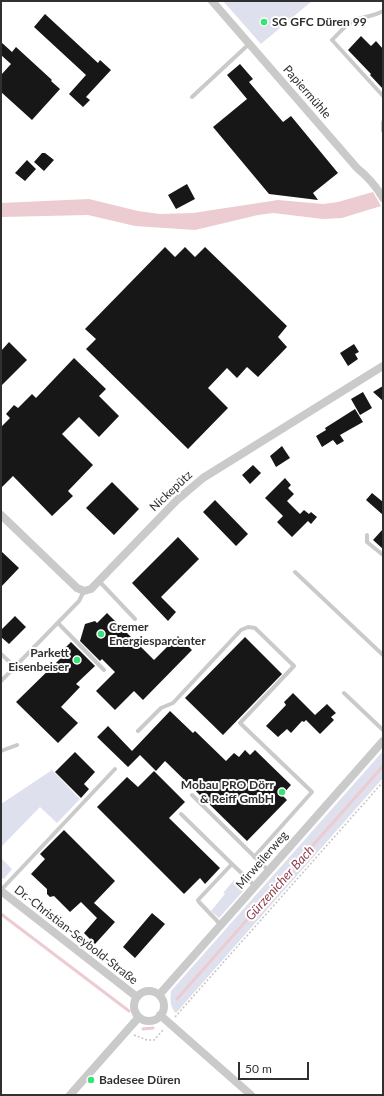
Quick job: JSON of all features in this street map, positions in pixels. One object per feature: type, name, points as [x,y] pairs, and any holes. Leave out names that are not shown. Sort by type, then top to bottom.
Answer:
[{"type":"street","name":"Papiermühle","points":[[212,1],[357,168],[368,177],[383,198]]},
{"type":"street","name":"Nickepütz","points":[[84,591],[91,589],[177,500],[202,478],[383,366]]},
{"type":"street","points":[[1,516],[77,588],[84,591]]},
{"type":"street","name":"Mirweilerweg","points":[[159,995],[383,741]]},
{"type":"street","name":"Dr.-Christian-Seybold-Straße","points":[[1,891],[137,997]]},
{"type":"street","points":[[147,991],[154,992],[159,995],[163,1005],[163,1010],[160,1015],[156,1019],[150,1021],[139,1017],[134,1007],[134,1002],[137,997],[147,991]]},
{"type":"street","points":[[160,1015],[251,1095]]},
{"type":"street","points":[[70,1095],[139,1017]]},
{"type":"lane","points":[[383,12],[358,19],[350,23],[332,40],[383,96]]},
{"type":"lane","points":[[192,97],[249,43]]},
{"type":"lane","points":[[383,122],[383,131]]},
{"type":"lane","points":[[367,536],[367,542],[383,555]]},
{"type":"lane","points":[[295,572],[383,655]]},
{"type":"lane","points":[[99,581],[134,619]]},
{"type":"lane","points":[[1,681],[79,601],[84,591]]},
{"type":"lane","points":[[58,623],[104,670]]},
{"type":"lane","points":[[138,731],[161,708],[173,703],[241,630],[248,627],[255,628],[294,666],[240,723],[312,792],[254,856]]},
{"type":"lane","points":[[1,654],[15,667]]},
{"type":"lane","points":[[344,693],[383,730]]},
{"type":"lane","points":[[1,751],[17,745]]},
{"type":"lane","points":[[1,891],[115,768]]},
{"type":"lane","points":[[192,795],[269,871]]},
{"type":"lane","points":[[181,814],[255,886]]},
{"type":"lane","points":[[221,925],[198,900],[232,864]]},
{"type":"path","points":[[134,1035],[148,1040],[154,1040],[383,782]]},
{"type":"shaded area","name":"SG GFC Düren 99","points":[[223,1],[312,1],[261,44]]},
{"type":"shaded area","points":[[373,192],[381,206],[342,218],[323,219],[273,213],[258,215],[195,230],[135,226],[88,215],[1,217],[1,203],[89,199],[138,211],[160,214],[193,213],[278,200],[323,204],[338,202]]},
{"type":"shaded area","points":[[383,751],[383,778],[176,1013],[172,1006],[171,991]]},
{"type":"shaded area","points":[[52,770],[80,799],[57,823],[40,807],[1,847],[1,804]]},
{"type":"shaded area","points":[[1,858],[12,869],[4,879],[1,877]]},
{"type":"shaded area","points":[[234,880],[244,890],[219,918],[211,911]]},
{"type":"building","points":[[45,14],[98,63],[100,60],[111,70],[86,97],[90,100],[83,107],[69,94],[86,75],[34,27]]},
{"type":"building","points":[[361,36],[371,46],[376,41],[383,49],[383,89],[348,50]]},
{"type":"building","points":[[1,42],[12,52],[16,47],[60,89],[32,120],[1,92],[1,75],[11,64],[1,55]]},
{"type":"building","points":[[240,64],[253,79],[249,82],[283,122],[291,116],[338,173],[313,193],[318,200],[269,194],[213,127],[247,99],[227,75]]},
{"type":"building","points":[[42,153],[45,153],[54,160],[44,171],[34,162]]},
{"type":"building","points":[[27,160],[36,169],[25,181],[15,173]]},
{"type":"building","points":[[187,184],[195,199],[176,209],[168,195]]},
{"type":"building","points":[[165,247],[175,257],[185,247],[195,257],[205,247],[287,326],[278,337],[287,347],[258,377],[247,367],[237,378],[227,368],[208,388],[228,408],[188,449],[86,349],[96,339],[85,329]]},
{"type":"building","points":[[9,342],[27,360],[1,386],[1,351]]},
{"type":"building","points":[[354,344],[359,352],[355,354],[358,359],[348,366],[340,353]]},
{"type":"building","points":[[74,358],[106,389],[99,396],[119,416],[99,437],[79,417],[62,434],[93,465],[68,491],[73,496],[52,516],[13,476],[1,488],[1,427],[10,418],[6,414],[14,405],[18,408],[32,394],[36,398]]},
{"type":"building","points":[[383,386],[383,401],[373,392]]},
{"type":"building","points":[[363,392],[372,408],[360,415],[351,399]]},
{"type":"building","points":[[355,409],[363,422],[340,435],[344,441],[337,445],[333,440],[322,447],[316,436],[326,430],[325,428]]},
{"type":"building","points":[[282,446],[290,458],[276,467],[270,456]]},
{"type":"building","points":[[253,465],[261,473],[250,484],[242,475]]},
{"type":"building","points":[[285,478],[291,485],[288,488],[294,494],[287,501],[300,514],[304,510],[309,514],[311,512],[317,517],[311,524],[308,521],[292,537],[277,522],[283,516],[265,498]]},
{"type":"building","points":[[112,482],[139,509],[114,535],[86,508]]},
{"type":"building","points":[[372,493],[383,502],[383,515],[366,500]]},
{"type":"building","points":[[215,500],[248,534],[236,546],[203,512]]},
{"type":"building","points":[[383,529],[383,549],[373,540]]},
{"type":"building","points":[[178,537],[199,559],[161,597],[176,612],[168,621],[132,583]]},
{"type":"building","points":[[1,551],[19,568],[1,587]]},
{"type":"building","points":[[107,613],[154,660],[178,636],[192,650],[143,700],[134,691],[115,710],[96,691],[115,672],[102,659],[100,661],[80,641],[85,624],[95,621],[97,623]]},
{"type":"building","points":[[15,616],[26,627],[9,644],[1,637],[1,630]]},
{"type":"building","points":[[245,637],[282,674],[223,735],[185,698]]},
{"type":"building","points":[[71,642],[95,666],[76,684],[80,687],[61,707],[78,723],[58,743],[16,702],[62,657],[59,654]]},
{"type":"building","points":[[293,693],[315,715],[327,704],[336,713],[331,717],[334,720],[320,734],[306,720],[304,722],[302,721],[291,733],[287,729],[278,737],[266,726],[286,705],[284,702]]},
{"type":"building","points":[[170,711],[193,733],[195,731],[226,761],[234,753],[239,757],[245,750],[250,755],[255,750],[291,785],[282,795],[287,800],[247,841],[165,761],[156,771],[140,755],[128,767],[97,737],[108,726],[132,751]]},
{"type":"building","points":[[75,752],[95,772],[84,784],[89,789],[81,798],[55,772]]},
{"type":"building","points":[[154,771],[185,802],[169,818],[220,868],[205,884],[200,878],[184,894],[97,807],[127,777],[138,787]]},
{"type":"building","points":[[64,830],[115,881],[94,903],[115,922],[95,944],[84,933],[97,918],[81,902],[70,912],[54,896],[50,897],[47,894],[47,889],[31,874],[45,859],[40,854]]},
{"type":"building","points":[[152,913],[165,924],[135,958],[123,947]]},
{"type":"waterway","name":"Gürzenicher Bach","points":[[177,999],[383,766]]},
{"type":"waterway","name":"Gürzenicher Bach","points":[[1,914],[129,1011]]},
{"type":"waterway","name":"Gürzenicher Bach","points":[[143,1029],[153,1028]]},
{"type":"place","name":"SG GFC Düren 99","points":[[264,22]]},
{"type":"place","name":"Cremer Energiesparcenter","points":[[101,634]]},
{"type":"place","name":"Parkett Eisenbeiser","points":[[77,660]]},
{"type":"place","name":"Mobau PRO Dörr & Reiff GmbH","points":[[282,792]]},
{"type":"place","name":"Badesee Düren","points":[[91,1080]]}]
